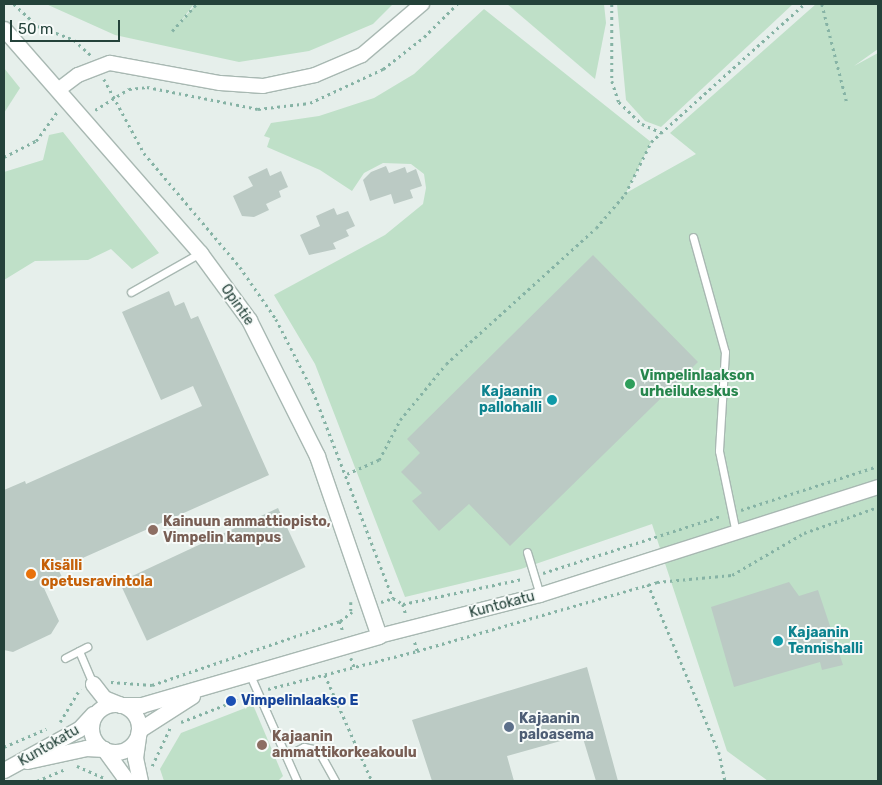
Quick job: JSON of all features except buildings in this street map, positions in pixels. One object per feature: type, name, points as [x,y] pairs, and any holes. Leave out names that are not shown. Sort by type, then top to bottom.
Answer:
[{"type":"street","points":[[55,96],[78,75],[110,63],[220,84],[263,86],[315,75],[362,55],[422,4]]},
{"type":"street","name":"Opintie","points":[[4,29],[55,96],[200,253],[249,320],[285,384],[317,456],[379,636]]},
{"type":"street","name":"Kuntokatu","points":[[121,705],[142,705],[202,690],[379,636],[540,595],[736,534],[878,487]]},
{"type":"street","points":[[93,684],[104,698],[121,705],[136,717],[138,730],[135,779]]},
{"type":"street","points":[[93,684],[92,732],[104,749],[135,779]]},
{"type":"street","points":[[26,762],[86,748],[126,749],[138,730],[202,690]]},
{"type":"street","points":[[93,719],[101,708],[121,705]]},
{"type":"street","name":"Kuntokatu","points":[[4,770],[26,762],[93,719]]},
{"type":"lane","points":[[693,237],[726,352],[719,451],[730,514],[736,534]]},
{"type":"lane","points":[[131,292],[200,253]]},
{"type":"lane","points":[[527,552],[540,595]]},
{"type":"lane","points":[[64,658],[87,647]]},
{"type":"lane","points":[[79,651],[93,684]]},
{"type":"lane","points":[[250,675],[296,781]]},
{"type":"lane","points":[[286,756],[304,747],[318,750],[335,781]]},
{"type":"path","points":[[172,31],[196,4]]},
{"type":"path","points":[[612,4],[612,81],[619,102],[642,124],[662,133]]},
{"type":"path","points":[[347,474],[379,460],[400,420],[446,364],[596,228],[625,194],[651,142],[804,4]]},
{"type":"path","points":[[822,4],[847,103]]},
{"type":"path","points":[[55,96],[58,110],[64,117]]},
{"type":"path","points":[[4,157],[36,141],[58,110]]},
{"type":"path","points":[[403,604],[534,576],[878,466]]},
{"type":"path","points":[[417,651],[648,584],[732,575],[804,533],[878,507]]},
{"type":"path","points":[[648,584],[719,752],[725,781]]},
{"type":"path","points":[[350,593],[351,613]]},
{"type":"path","points":[[4,747],[59,723],[78,689],[102,680],[152,685],[340,621],[351,613],[393,598]]},
{"type":"path","points":[[135,779],[150,769],[171,726],[258,692],[389,658]]},
{"type":"path","points":[[325,675],[372,781]]},
{"type":"path","points":[[37,781],[75,764],[111,781]]},
{"type":"green space","points":[[46,4],[194,4],[178,25],[196,4],[393,4],[373,24],[309,51],[239,62],[115,35]]},
{"type":"green space","points":[[507,4],[604,4],[606,23],[595,79]]},
{"type":"green space","points":[[617,4],[793,4],[661,127],[645,121],[626,100]]},
{"type":"green space","name":"Vimpelinlaakson urheilukeskus","points":[[816,4],[878,4],[878,49],[854,66],[878,53],[878,781],[768,781],[727,751],[652,524],[521,569],[405,597],[315,364],[274,295],[385,235],[423,204],[426,188],[424,174],[411,164],[383,163],[364,173],[352,191],[320,170],[267,147],[270,138],[264,136],[271,123],[319,116],[374,98],[414,74],[484,9],[651,142],[626,193],[696,154],[670,133]]},
{"type":"green space","points":[[4,68],[20,88],[4,113]]},
{"type":"green space","points":[[63,132],[159,253],[132,269],[111,249],[88,260],[35,261],[4,280],[4,172],[43,160],[49,135]]},
{"type":"green space","points":[[253,705],[283,776],[278,781],[164,781],[160,769],[181,733]]},
{"type":"place","name":"Vimpelinlaakson urheilukeskus","points":[[630,384]]},
{"type":"place","name":"Kajaanin pallohalli","points":[[552,400]]},
{"type":"place","name":"Kainuun ammattiopisto, Vimpelin kampus","points":[[153,530]]},
{"type":"place","name":"Kisälli opetusravintola","points":[[31,574]]},
{"type":"place","name":"Kajaanin Tennishalli","points":[[778,641]]},
{"type":"place","name":"Vimpelinlaakso E","points":[[231,701]]},
{"type":"place","name":"Kajaanin paloasema","points":[[509,727]]},
{"type":"place","name":"Kajaanin ammattikorkeakoulu","points":[[262,745]]}]
